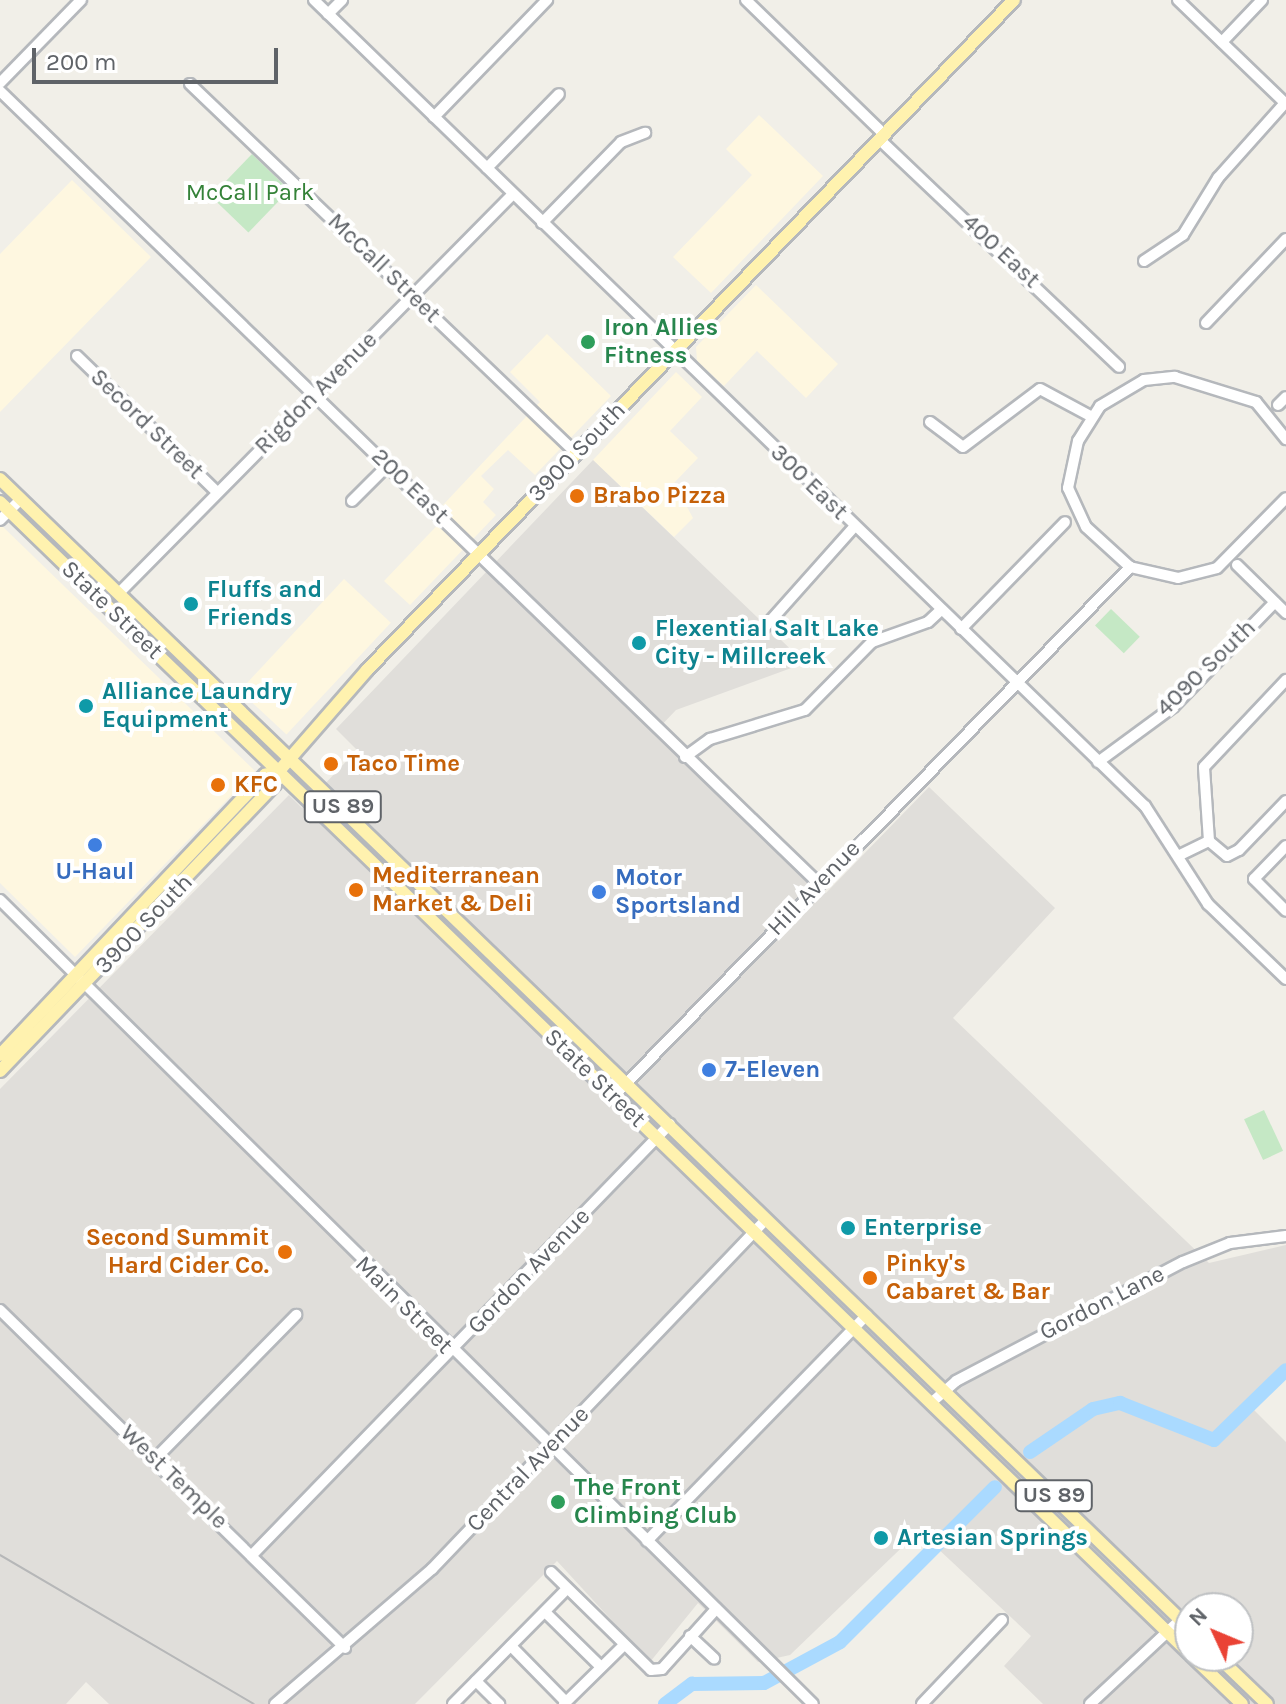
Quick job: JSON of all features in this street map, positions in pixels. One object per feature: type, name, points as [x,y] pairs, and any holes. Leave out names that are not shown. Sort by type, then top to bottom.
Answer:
[{"type":"main road","name":"3900 South","points":[[0,1071],[82,980],[275,784],[279,771],[292,756],[479,554],[1014,0]]},
{"type":"main road","name":"State Street","points":[[0,479],[292,756],[1174,1613]]},
{"type":"main road","name":"State Street","points":[[3,511],[279,771],[1174,1639]]},
{"type":"main road","name":"3900 South","points":[[0,1055],[82,980]]},
{"type":"main road","name":"State Street","points":[[1209,1672],[1242,1704]]},
{"type":"main road","points":[[1234,1672],[1267,1704]]},
{"type":"street","points":[[0,83],[81,0]]},
{"type":"street","name":"300 East","points":[[314,0],[1159,822],[1208,904],[1286,979]]},
{"type":"street","points":[[328,14],[342,0]]},
{"type":"street","points":[[434,117],[547,0]]},
{"type":"street","name":"400 East","points":[[746,0],[1119,367]]},
{"type":"street","points":[[1144,261],[1183,235],[1218,178],[1286,103],[1178,0]]},
{"type":"street","points":[[1222,42],[1262,0]]},
{"type":"street","name":"McCall Street","points":[[190,84],[576,453]]},
{"type":"street","name":"200 East","points":[[0,91],[818,883]]},
{"type":"street","points":[[487,168],[559,94]]},
{"type":"street","points":[[542,223],[621,142],[645,133]]},
{"type":"street","name":"Rigdon Avenue","points":[[120,592],[513,194]]},
{"type":"street","points":[[1206,323],[1286,239]]},
{"type":"street","name":"Secord Street","points":[[77,356],[217,492]]},
{"type":"street","points":[[1286,439],[1256,402],[1162,375],[1127,388],[1092,417],[1078,441],[1068,488],[1086,527],[1130,567],[1178,578],[1217,568],[1286,498]]},
{"type":"street","points":[[930,422],[963,447],[1040,389],[1092,417]]},
{"type":"street","points":[[352,501],[388,465]]},
{"type":"street","points":[[3,511],[21,499]]},
{"type":"street","points":[[961,629],[1065,522]]},
{"type":"street","points":[[764,628],[855,526]]},
{"type":"street","points":[[1237,565],[1286,613]]},
{"type":"street","name":"Hill Avenue","points":[[614,1096],[1014,680],[1083,623],[1130,567]]},
{"type":"street","name":"4090 South","points":[[1098,762],[1173,707],[1275,602]]},
{"type":"street","points":[[685,757],[710,739],[805,710],[872,642],[928,622],[941,610]]},
{"type":"street","points":[[1286,680],[1204,767],[1209,841],[1227,856],[1239,850],[1286,801]]},
{"type":"street","points":[[1180,855],[1209,841]]},
{"type":"street","points":[[1286,846],[1254,879],[1286,911]]},
{"type":"street","name":"Main Street","points":[[0,900],[450,1351],[813,1704]]},
{"type":"street","name":"Gordon Avenue","points":[[253,1554],[670,1124]]},
{"type":"street","name":"Central Avenue","points":[[275,1704],[345,1648],[549,1446],[767,1219]]},
{"type":"street","name":"Gordon Lane","points":[[931,1403],[944,1390],[1199,1254],[1286,1236]]},
{"type":"street","name":"West Temple","points":[[0,1310],[253,1554],[345,1648]]},
{"type":"street","points":[[155,1459],[296,1315]]},
{"type":"street","points":[[647,1541],[867,1315]]},
{"type":"street","points":[[551,1572],[639,1666],[662,1669],[716,1609]]},
{"type":"street","points":[[453,1704],[567,1589]]},
{"type":"street","points":[[545,1612],[601,1667]]},
{"type":"street","points":[[928,1702],[1002,1620]]},
{"type":"street","points":[[1090,1704],[1163,1628],[1174,1626]]},
{"type":"street","points":[[690,1636],[714,1658]]},
{"type":"street","points":[[511,1646],[565,1703],[622,1647]]},
{"type":"street","points":[[476,1681],[499,1704]]},
{"type":"shaded area","points":[[759,115],[823,176],[711,293],[673,257],[752,175],[726,149]]},
{"type":"shaded area","points":[[72,180],[151,257],[0,412],[0,254]]},
{"type":"shaded area","points":[[756,285],[838,364],[806,398],[757,351],[724,386],[697,361],[696,347]]},
{"type":"shaded area","points":[[547,334],[611,396],[535,475],[508,450],[481,476],[494,489],[483,502],[496,515],[410,605],[384,581],[450,512],[443,505],[540,402],[510,372]]},
{"type":"shaded area","points":[[676,372],[702,397],[670,431],[698,458],[674,483],[693,518],[674,537],[593,460]]},
{"type":"shaded area","points":[[593,460],[805,663],[676,710],[656,731],[826,893],[929,787],[1055,908],[953,1018],[1209,1263],[1286,1245],[1286,1370],[1254,1410],[1286,1442],[1286,1704],[1043,1704],[1004,1666],[1031,1636],[919,1531],[790,1655],[758,1662],[698,1603],[650,1662],[557,1561],[415,1704],[109,1704],[86,1682],[66,1704],[0,1704],[0,1089],[289,795],[302,808],[357,750],[336,729]]},
{"type":"shaded area","points":[[0,524],[255,771],[75,957],[0,883]]},
{"type":"shaded area","points":[[344,579],[391,623],[286,735],[240,691]]},
{"type":"green space","name":"McCall Park","points":[[252,154],[289,190],[248,233],[211,196]]},
{"type":"green space","points":[[1111,609],[1140,637],[1124,653],[1095,626]]},
{"type":"green space","points":[[1264,1110],[1283,1151],[1263,1160],[1244,1119]]},
{"type":"waterway","points":[[1030,1452],[1093,1409],[1120,1403],[1214,1440],[1286,1370]]},
{"type":"waterway","points":[[665,1704],[692,1684],[764,1683],[840,1642],[995,1487]]},
{"type":"tram line","points":[[0,1555],[254,1704]]},
{"type":"place","name":"Iron Allies Fitness","points":[[588,342]]},
{"type":"place","name":"Brabo Pizza","points":[[577,496]]},
{"type":"place","name":"Fluffs and Friends","points":[[191,604]]},
{"type":"place","name":"Flexential Salt Lake City - Millcreek","points":[[639,643]]},
{"type":"place","name":"Alliance Laundry Equipment","points":[[86,706]]},
{"type":"place","name":"Taco Time","points":[[331,764]]},
{"type":"place","name":"KFC","points":[[218,785]]},
{"type":"place","name":"U-Haul","points":[[95,845]]},
{"type":"place","name":"Mediterranean Market & Deli","points":[[356,890]]},
{"type":"place","name":"Motor Sportsland","points":[[599,892]]},
{"type":"place","name":"7-Eleven","points":[[709,1070]]},
{"type":"place","name":"Enterprise","points":[[848,1228]]},
{"type":"place","name":"Second Summit Hard Cider Co.","points":[[285,1252]]},
{"type":"place","name":"Pinky's Cabaret & Bar","points":[[870,1278]]},
{"type":"place","name":"The Front Climbing Club","points":[[558,1502]]},
{"type":"place","name":"Artesian Springs","points":[[881,1538]]}]
